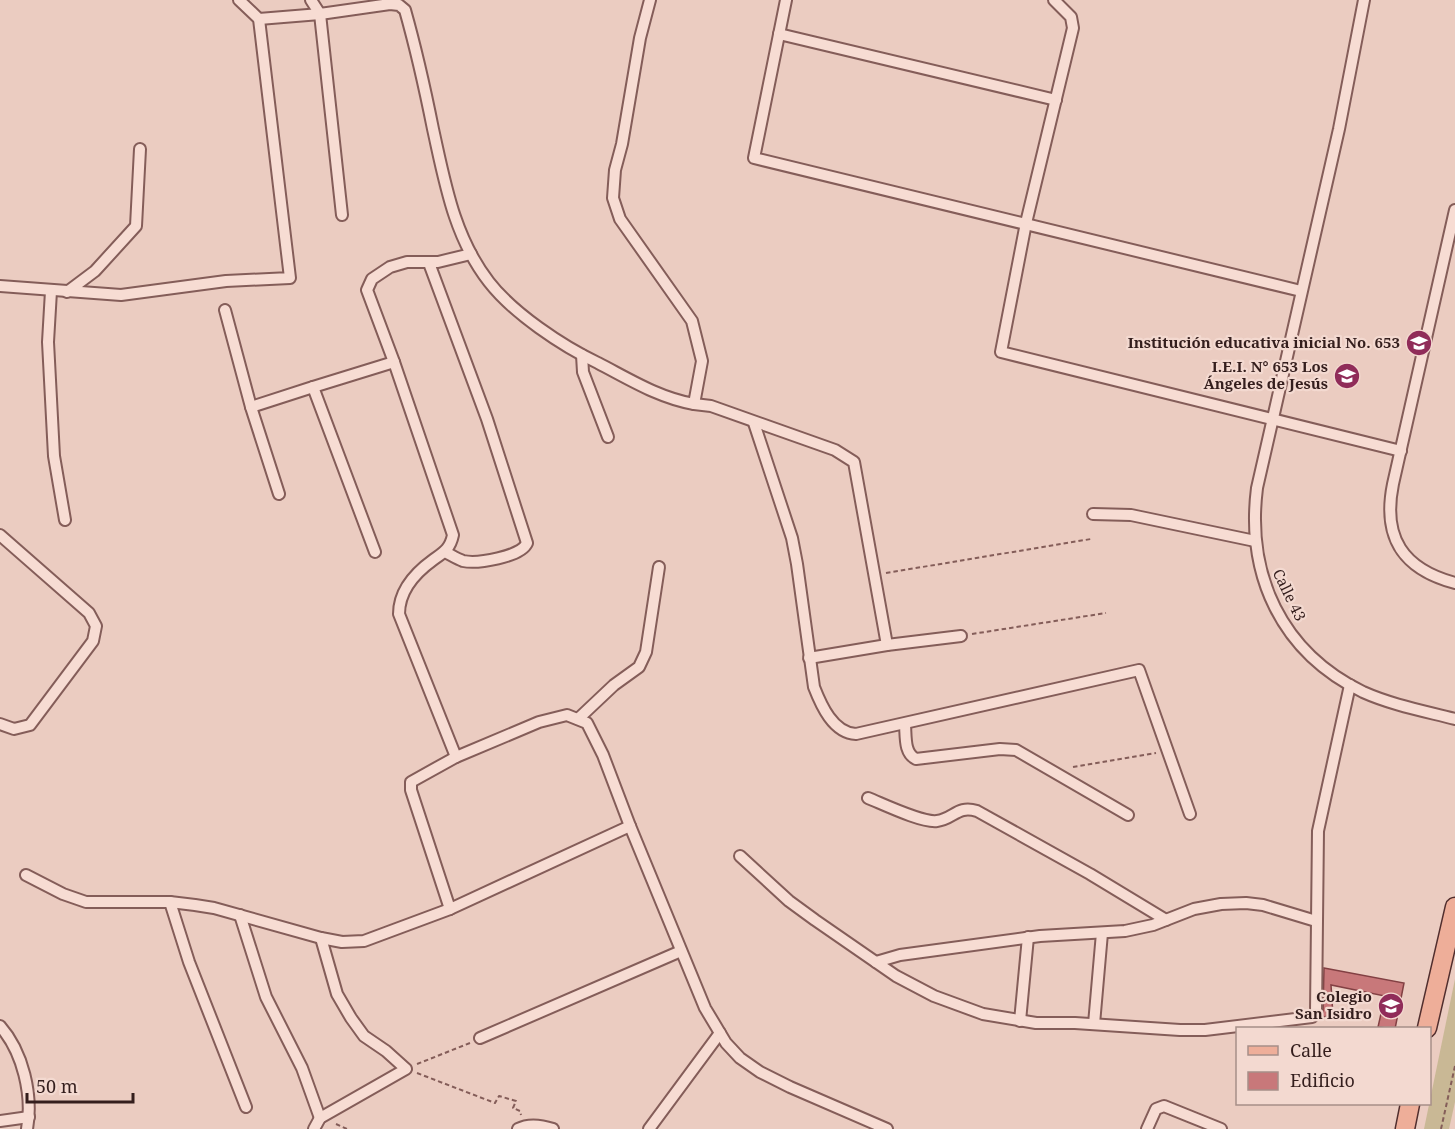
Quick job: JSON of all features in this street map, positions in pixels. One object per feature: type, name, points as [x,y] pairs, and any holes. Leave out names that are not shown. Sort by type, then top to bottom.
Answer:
[{"type":"main road","points":[[1427,1027],[1455,907]]},
{"type":"main road","points":[[1405,1129],[1410,1105]]},
{"type":"street","points":[[0,286],[121,295],[226,281],[290,278],[259,19],[239,0]]},
{"type":"street","points":[[311,0],[320,14],[342,214]]},
{"type":"street","points":[[650,0],[640,38],[612,189],[620,219],[692,321],[702,361],[694,404]]},
{"type":"street","points":[[786,0],[754,158],[1301,291]]},
{"type":"street","points":[[1054,0],[1069,14],[1074,25],[1026,223],[1001,352],[1401,451]]},
{"type":"street","name":"Calle 43","points":[[1364,0],[1339,129],[1257,488],[1254,507],[1255,541],[1265,583],[1276,609],[1287,628],[1314,658],[1350,685],[1379,698],[1455,718]]},
{"type":"street","points":[[259,19],[320,14],[390,4],[399,5],[405,10],[417,52],[449,201],[458,228],[488,280],[504,298],[538,326],[582,355],[662,396],[711,406],[835,450],[854,462],[888,645]]},
{"type":"street","points":[[779,34],[1056,100]]},
{"type":"street","points":[[67,292],[94,272],[136,226],[140,149]]},
{"type":"street","points":[[1455,210],[1451,249],[1401,451],[1390,506],[1390,519],[1395,541],[1404,555],[1415,566],[1429,574],[1455,583]]},
{"type":"street","points":[[456,757],[399,614],[402,595],[410,582],[445,552],[451,544],[453,535],[394,362],[368,294],[368,286],[377,275],[390,267],[406,262],[448,261],[471,254]]},
{"type":"street","points":[[429,263],[484,409],[527,543],[521,551],[481,562],[460,560],[445,552]]},
{"type":"street","points":[[51,291],[48,342],[54,456],[65,520]]},
{"type":"street","points":[[225,310],[251,407],[279,494]]},
{"type":"street","points":[[582,355],[583,372],[608,437]]},
{"type":"street","points":[[251,407],[394,362]]},
{"type":"street","points":[[313,387],[375,552]]},
{"type":"street","points":[[754,423],[792,538],[812,678],[821,704],[839,727],[850,734],[856,734],[1138,670],[1190,814]]},
{"type":"street","points":[[1093,514],[1131,516],[1255,541]]},
{"type":"street","points":[[0,535],[89,614],[96,626],[93,641],[30,725],[14,729],[0,724]]},
{"type":"street","points":[[578,719],[614,685],[639,667],[646,652],[659,567]]},
{"type":"street","points":[[810,658],[961,636]]},
{"type":"street","points":[[740,856],[789,901],[917,989],[950,1004],[983,1014],[1020,1021],[1205,1030],[1312,1017],[1316,1011],[1318,831],[1350,685]]},
{"type":"street","points":[[450,909],[410,787],[413,780],[456,757],[539,722],[567,715],[586,723],[603,755],[705,1008],[734,1052],[760,1072],[887,1129]]},
{"type":"street","points":[[905,724],[907,750],[916,759],[1010,749],[1021,753],[1128,815]]},
{"type":"street","points":[[868,798],[931,821],[944,820],[964,809],[977,811],[1166,921]]},
{"type":"street","points":[[26,875],[63,894],[86,902],[170,902],[214,908],[321,938],[342,942],[364,941],[450,909],[630,826]]},
{"type":"street","points":[[170,902],[189,962],[246,1107]]},
{"type":"street","points":[[876,962],[900,955],[1028,937],[1139,929],[1194,909],[1234,903],[1263,905],[1316,921]]},
{"type":"street","points":[[240,915],[266,997],[302,1068],[320,1118]]},
{"type":"street","points":[[1094,1024],[1102,933]]},
{"type":"street","points":[[1020,1021],[1028,937]]},
{"type":"street","points":[[314,1129],[320,1118],[406,1069],[364,1036],[351,1018],[338,994],[321,938]]},
{"type":"street","points":[[480,1038],[681,951]]},
{"type":"street","points":[[0,1026],[17,1051],[26,1085],[29,1117],[27,1129]]},
{"type":"street","points":[[649,1129],[720,1033]]},
{"type":"street","points":[[1147,1129],[1156,1109],[1164,1106],[1221,1129]]},
{"type":"street","points":[[0,1121],[29,1117]]},
{"type":"street","points":[[518,1129],[534,1125],[553,1129]]},
{"type":"path","points":[[891,573],[1091,539]]},
{"type":"path","points":[[961,636],[1106,613]]},
{"type":"path","points":[[1072,768],[1160,752]]},
{"type":"path","points":[[406,1069],[480,1038]]},
{"type":"path","points":[[1441,1129],[1455,1066]]},
{"type":"path","points":[[406,1069],[495,1103],[499,1096],[516,1101],[513,1108],[520,1111]]},
{"type":"shaded area","points":[[1455,979],[1455,1102],[1449,1129],[1424,1129],[1429,1105],[1431,1105],[1431,1095]]},
{"type":"building","name":"Colegio San Isidro","points":[[1324,968],[1404,983],[1395,1027],[1378,1027],[1385,996],[1331,985],[1333,1016],[1321,1017]]},
{"type":"place","name":"Institución educativa inicial No. 653","points":[[1419,343]]},
{"type":"place","name":"I.E.I. N° 653 Los Ángeles de Jesús","points":[[1347,376]]},
{"type":"place","name":"Colegio San Isidro","points":[[1391,1006]]}]
